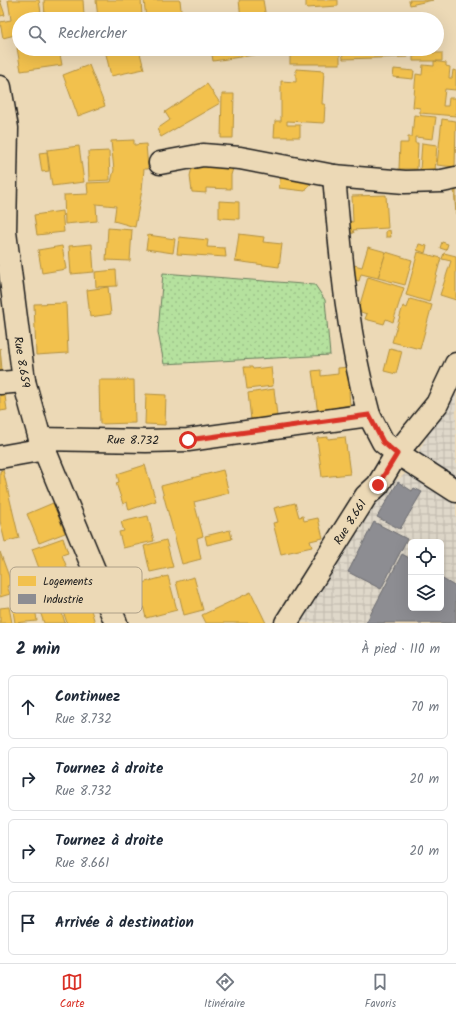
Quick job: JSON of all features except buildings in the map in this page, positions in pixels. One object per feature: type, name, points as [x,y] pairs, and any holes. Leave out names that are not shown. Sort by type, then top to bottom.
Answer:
[{"type":"street","name":"Rue 8.659","points":[[0,87],[7,128],[2,232],[24,381],[43,444],[93,567]]},
{"type":"street","points":[[160,163],[203,155],[240,158],[334,176],[405,182],[442,181],[456,178]]},
{"type":"street","points":[[334,176],[343,279],[357,373],[369,415],[383,442],[397,454],[456,491]]},
{"type":"street","name":"Rue 8.661","points":[[286,623],[366,496],[378,485],[397,454],[437,404],[456,364]]},
{"type":"street","points":[[0,383],[24,381]]},
{"type":"street","name":"Rue 8.732","points":[[0,457],[43,444],[188,440],[369,415]]},
{"type":"street","name":"Rue 8.659","points":[[112,613],[116,623]]},
{"type":"shaded area","points":[[456,380],[456,623],[292,623],[369,500],[408,472]]},
{"type":"green space","points":[[163,273],[315,285],[325,300],[330,355],[164,364],[158,332]]},
{"type":"route","points":[[188,440],[369,415],[383,442],[397,454],[378,485]]}]
